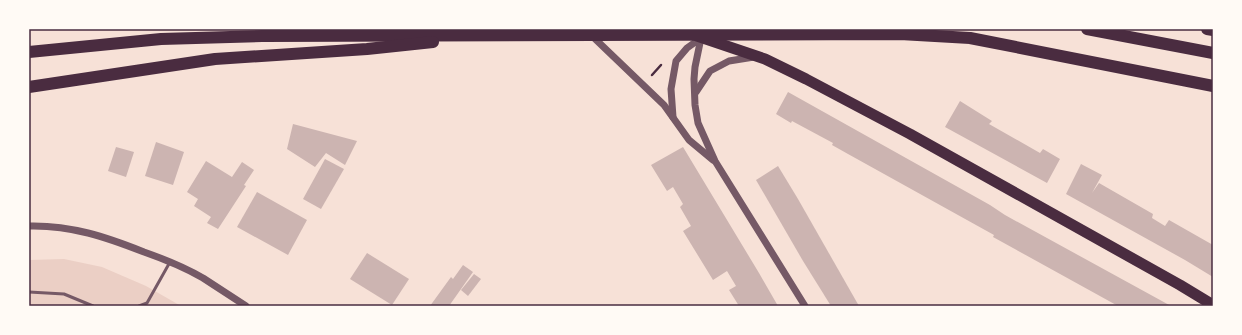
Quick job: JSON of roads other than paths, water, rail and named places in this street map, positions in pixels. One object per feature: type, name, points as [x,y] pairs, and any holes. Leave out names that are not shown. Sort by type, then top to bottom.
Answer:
[{"type":"highway","points":[[653,29],[701,38]]},
{"type":"highway","points":[[676,29],[757,56],[806,79],[910,134],[1213,305]]},
{"type":"highway","points":[[1087,29],[1213,53]]},
{"type":"highway","points":[[1207,29],[1213,30]]},
{"type":"highway","points":[[29,52],[161,39],[400,35],[900,34],[970,38],[1213,86]]},
{"type":"highway","points":[[29,87],[215,59],[366,49],[480,36]]},
{"type":"street","points":[[585,29],[664,105],[689,140],[715,161]]},
{"type":"street","points":[[673,117],[671,89],[676,61],[688,48],[701,38]]},
{"type":"street","points":[[701,38],[694,79],[696,92],[695,105],[698,123],[715,161],[805,306]]},
{"type":"street","points":[[696,92],[710,71],[729,61],[757,56]]},
{"type":"street","points":[[29,226],[72,229],[109,238],[170,262],[202,278],[246,306]]},
{"type":"lane","points":[[139,306],[147,303],[170,262]]},
{"type":"lane","points":[[29,292],[64,294],[93,306]]}]
